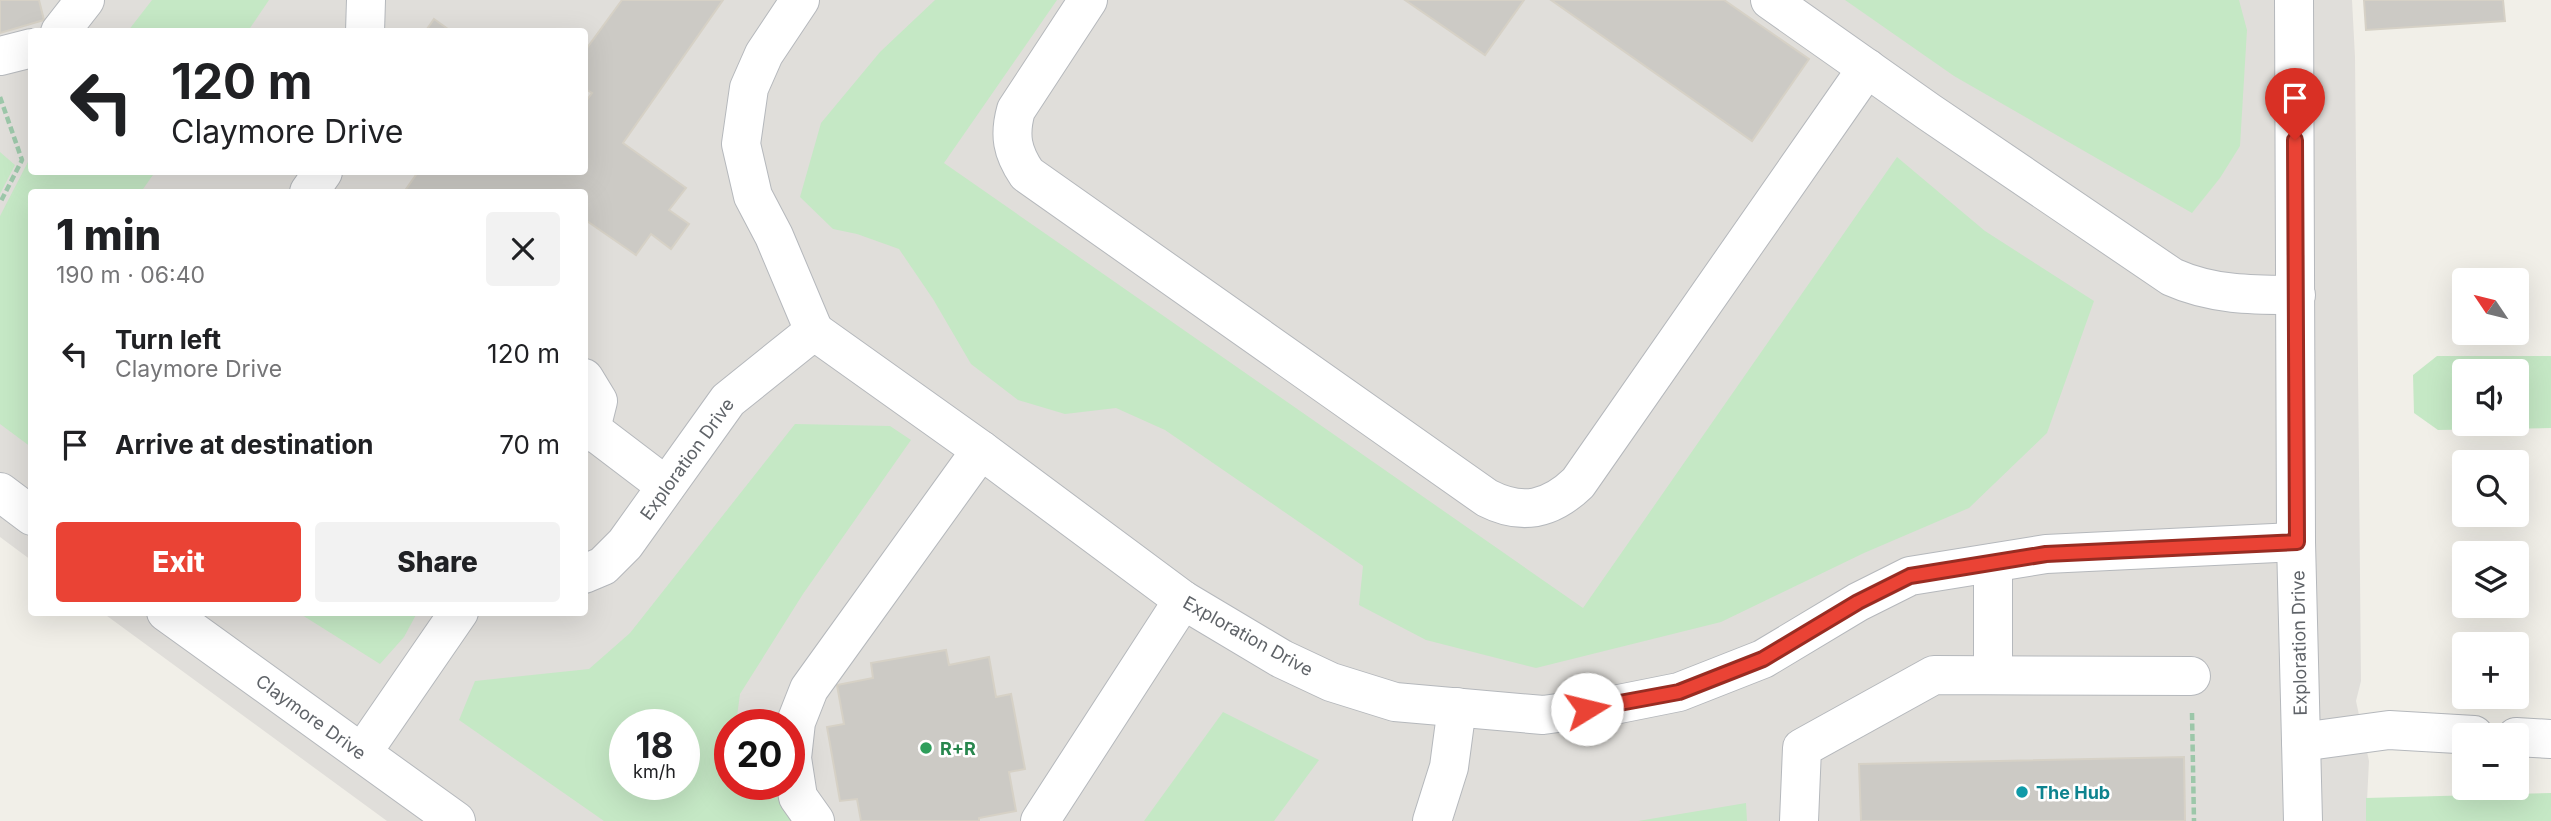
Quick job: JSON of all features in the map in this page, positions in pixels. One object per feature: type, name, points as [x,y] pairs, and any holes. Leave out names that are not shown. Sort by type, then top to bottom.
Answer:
[{"type":"street","points":[[63,28],[85,0]]},
{"type":"street","points":[[365,28],[366,0]]},
{"type":"street","points":[[800,0],[764,54],[749,88],[741,144],[753,196],[774,236],[814,331]]},
{"type":"street","points":[[1088,0],[1016,110],[1011,128],[1012,145],[1027,174],[1487,498],[1514,509],[1531,509],[1549,504],[1566,495],[1578,483],[1867,68]]},
{"type":"street","points":[[1770,0],[2172,276],[2190,285],[2239,295],[2295,295]]},
{"type":"street","points":[[2294,0],[2297,542]]},
{"type":"street","points":[[0,56],[28,49]]},
{"type":"street","name":"Exploration Drive","points":[[588,572],[603,566],[625,544],[728,400],[814,331],[981,450],[1183,600],[1282,659],[1331,682],[1395,702],[1543,715],[1609,706],[1679,692],[1763,659],[1858,602],[1910,576],[2046,554],[2297,542],[2303,821]]},
{"type":"street","points":[[588,385],[598,401],[588,431],[666,485]]},
{"type":"street","points":[[815,821],[798,797],[792,758],[796,722],[809,689],[981,450]]},
{"type":"street","points":[[0,492],[28,513]]},
{"type":"street","points":[[1993,562],[1993,676]]},
{"type":"street","points":[[1040,821],[1183,600]]},
{"type":"street","name":"Claymore Drive","points":[[172,616],[456,821]]},
{"type":"street","points":[[362,753],[456,616]]},
{"type":"street","points":[[1799,821],[1802,748],[1934,676],[2191,676]]},
{"type":"street","points":[[1432,821],[1450,767],[1457,707]]},
{"type":"street","points":[[2301,743],[2389,730],[2452,734]]},
{"type":"street","points":[[2529,738],[2551,739]]},
{"type":"path","points":[[0,97],[22,160],[0,203]]},
{"type":"path","points":[[2191,676],[2194,821]]},
{"type":"shaded area","points":[[0,0],[2352,0],[2355,57],[2361,681],[2356,701],[2369,761],[2366,821],[387,821],[107,616],[588,616],[588,189],[28,189],[28,558],[0,537]]},
{"type":"green space","points":[[152,0],[269,0],[250,28],[130,28]]},
{"type":"green space","points":[[935,0],[1057,0],[944,163],[1583,608],[1897,157],[1985,231],[2094,301],[2047,433],[1969,508],[1864,553],[1721,622],[1536,668],[1426,640],[1359,605],[1363,566],[1165,430],[1116,408],[1065,414],[1018,400],[971,364],[933,299],[899,249],[857,234],[833,229],[800,197],[821,123],[880,52]]},
{"type":"green space","points":[[1845,0],[2239,0],[2247,30],[2240,146],[2220,178],[2192,213],[1954,76]]},
{"type":"green space","points":[[0,152],[15,165],[0,194]]},
{"type":"green space","points":[[28,162],[28,175],[153,175],[143,189],[28,189],[28,445],[0,424],[0,216]]},
{"type":"green space","points":[[2437,356],[2551,356],[2551,428],[2529,428],[2529,359],[2452,359],[2452,430],[2438,430],[2414,413],[2413,375]]},
{"type":"green space","points":[[795,424],[890,426],[911,440],[803,594],[740,694],[738,709],[714,709],[714,800],[785,800],[801,821],[604,821],[459,720],[475,681],[589,669],[630,633]]},
{"type":"green space","points":[[304,616],[415,616],[404,637],[380,664]]},
{"type":"green space","points":[[1223,712],[1319,760],[1274,821],[1144,821]]},
{"type":"green space","points":[[2551,793],[2551,821],[2366,821],[2366,798],[2452,796],[2452,800],[2529,800],[2529,794]]},
{"type":"green space","points":[[1746,803],[1747,821],[1638,821]]},
{"type":"building","points":[[0,0],[39,0],[44,20],[0,33]]},
{"type":"building","points":[[622,0],[723,0],[623,143],[686,188],[669,210],[689,224],[671,249],[651,234],[636,255],[588,222],[588,189],[406,189],[416,175],[588,175],[588,98],[592,93],[588,90],[588,47]]},
{"type":"building","points":[[1405,0],[1524,0],[1485,55]]},
{"type":"building","points":[[1551,0],[1724,0],[1809,59],[1752,141]]},
{"type":"building","points":[[2364,0],[2503,0],[2505,21],[2366,30]]},
{"type":"building","points":[[434,19],[446,28],[428,28]]},
{"type":"building","name":"R+R","points":[[946,650],[949,665],[989,657],[996,697],[1011,694],[1025,769],[1009,772],[1016,811],[979,818],[979,821],[861,821],[857,799],[840,801],[827,727],[844,724],[837,685],[873,678],[871,663]]},
{"type":"building","name":"The Hub","points":[[2184,757],[2185,821],[1861,821],[1859,764]]},
{"type":"place","name":"R+R","points":[[926,748]]},
{"type":"place","name":"The Hub","points":[[2022,792]]},
{"type":"route","points":[[1587,709],[1679,692],[1763,659],[1858,602],[1910,576],[2046,554],[2297,542],[2295,140]]}]
